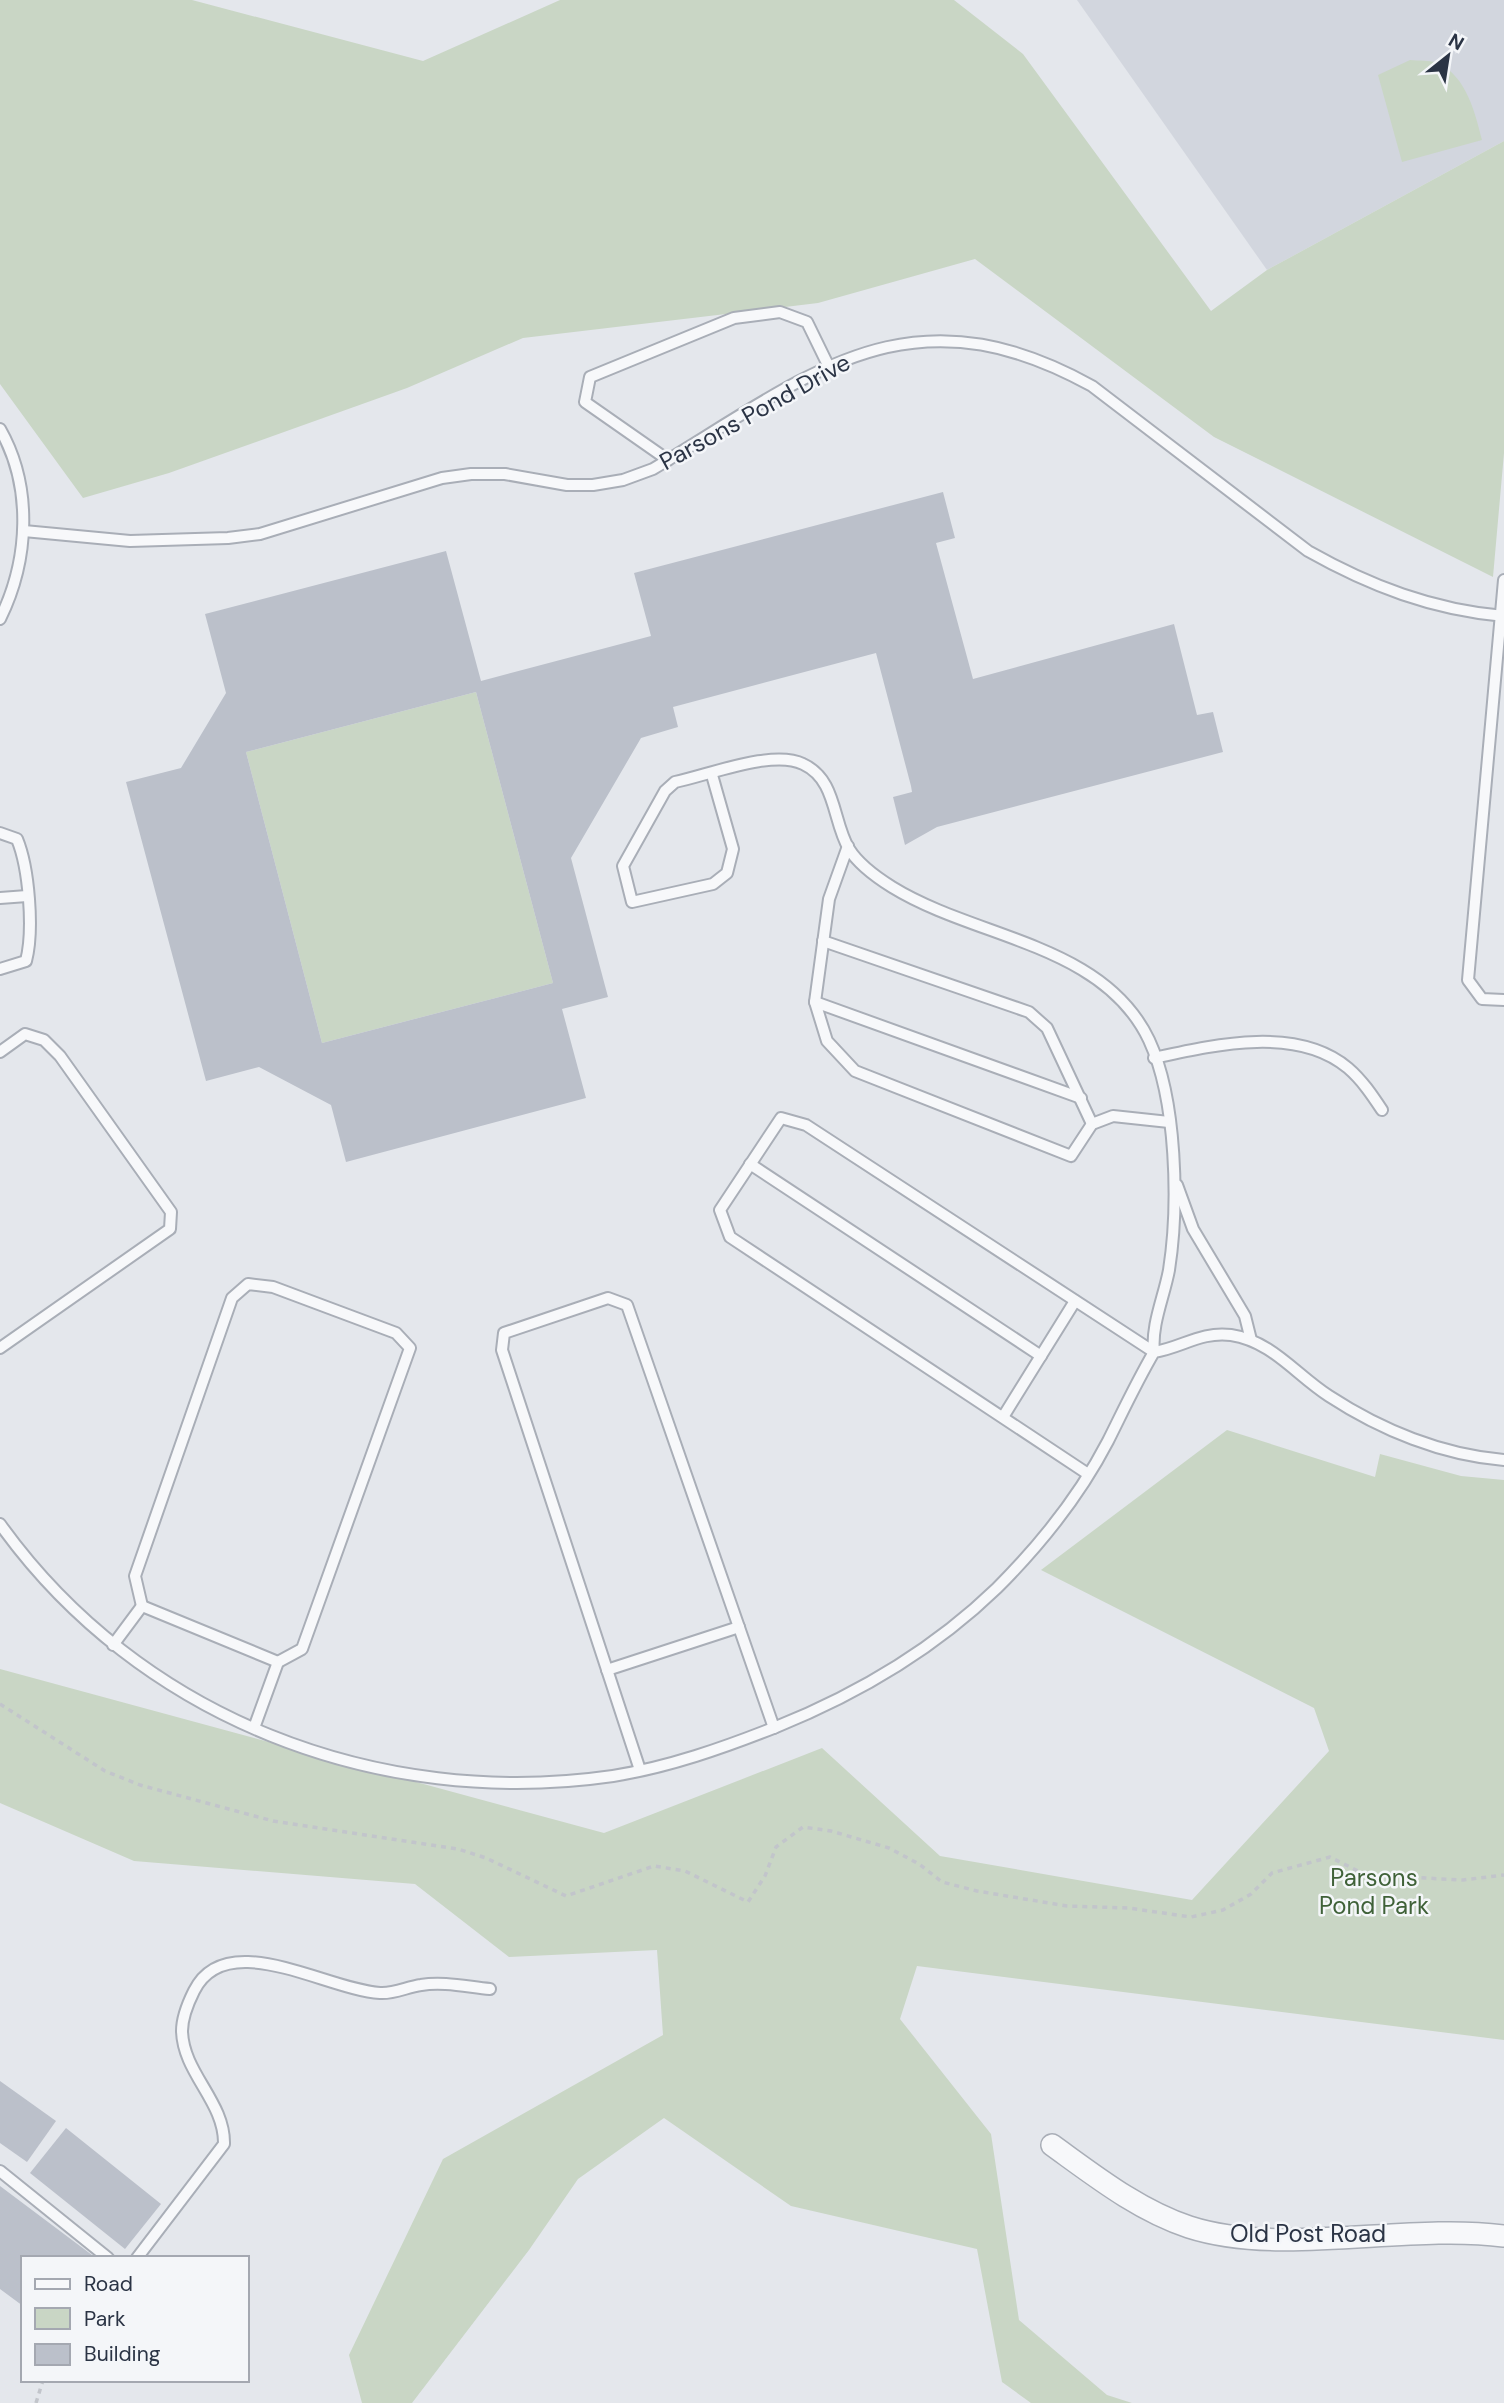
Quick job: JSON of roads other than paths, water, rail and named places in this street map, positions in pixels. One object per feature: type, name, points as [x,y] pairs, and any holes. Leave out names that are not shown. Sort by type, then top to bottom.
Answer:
[{"type":"street","name":"Old Post Road","points":[[1052,2145],[1120,2193],[1156,2214],[1226,2236],[1263,2239],[1469,2231],[1504,2235]]},
{"type":"lane","points":[[668,460],[585,402],[590,377],[734,318],[780,312],[807,322],[828,365]]},
{"type":"lane","name":"Parsons Pond Drive","points":[[24,531],[131,541],[228,538],[260,534],[442,478],[471,474],[505,474],[567,485],[593,485],[623,480],[668,460],[828,365],[863,352],[905,343],[943,341],[982,344],[1019,352],[1055,365],[1092,386],[1308,551],[1347,573],[1394,593],[1437,606],[1502,616]]},
{"type":"lane","points":[[0,429],[16,467],[24,531],[20,564],[10,599],[0,619]]},
{"type":"lane","points":[[1504,580],[1498,690],[1468,980],[1482,999],[1504,1000]]},
{"type":"lane","points":[[0,1524],[61,1599],[113,1645],[180,1691],[254,1728],[338,1759],[447,1780],[559,1782],[640,1770],[723,1748],[774,1728],[867,1685],[956,1624],[1033,1549],[1088,1474],[1154,1352],[1152,1338],[1171,1254],[1174,1176],[1169,1122],[1154,1058],[1138,1020],[1122,999],[1096,976],[1069,961],[925,906],[871,874],[848,846],[822,775],[802,763],[785,758],[766,759],[712,775],[675,782],[665,792],[622,866],[632,902],[713,884],[727,873],[733,849],[712,775]]},
{"type":"lane","points":[[0,834],[17,839],[24,855],[30,945],[26,961],[0,969]]},
{"type":"lane","points":[[848,846],[829,899],[815,1002],[827,1041],[855,1071],[1071,1156],[1093,1124],[1112,1116],[1169,1122]]},
{"type":"lane","points":[[0,898],[27,896]]},
{"type":"lane","points":[[823,941],[1029,1012],[1047,1028],[1093,1124]]},
{"type":"lane","points":[[815,1002],[1080,1098]]},
{"type":"lane","points":[[0,1052],[25,1034],[44,1040],[60,1056],[171,1212],[170,1229],[0,1348]]},
{"type":"lane","points":[[1154,1058],[1251,1043],[1305,1046],[1347,1067],[1382,1110]]},
{"type":"lane","points":[[1088,1474],[730,1237],[720,1210],[781,1118],[806,1125],[1154,1352]]},
{"type":"lane","points":[[750,1164],[1041,1356]]},
{"type":"lane","points":[[1174,1176],[1193,1229],[1245,1316],[1251,1340]]},
{"type":"lane","points":[[113,1645],[142,1606],[135,1576],[232,1298],[248,1284],[273,1287],[396,1334],[410,1348],[312,1623],[302,1649],[278,1661],[254,1728]]},
{"type":"lane","points":[[640,1770],[502,1350],[504,1334],[608,1298],[627,1305],[774,1728]]},
{"type":"lane","points":[[1003,1417],[1075,1301]]},
{"type":"lane","points":[[1154,1352],[1208,1334],[1251,1340],[1270,1349],[1327,1395],[1367,1419],[1403,1436],[1447,1450],[1504,1460]]},
{"type":"lane","points":[[142,1606],[278,1661]]},
{"type":"lane","points":[[607,1670],[739,1627]]},
{"type":"lane","points":[[139,2256],[224,2144],[223,2124],[190,2058],[182,2032],[192,1994],[210,1970],[222,1963],[249,1961],[377,1993],[433,1983],[490,1989]]},
{"type":"lane","points":[[0,2171],[106,2256]]},
{"type":"park label","name":"Parsons Pond Park","points":[[1374,1892]]}]
